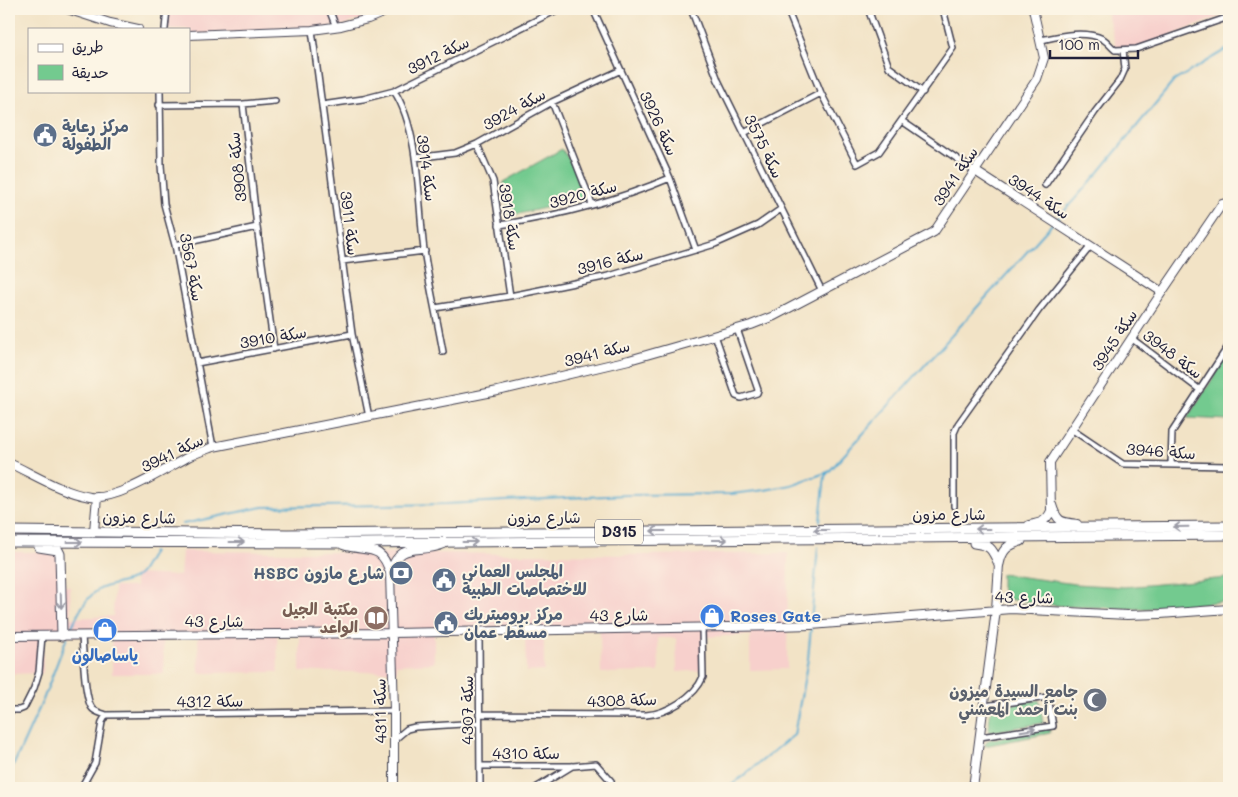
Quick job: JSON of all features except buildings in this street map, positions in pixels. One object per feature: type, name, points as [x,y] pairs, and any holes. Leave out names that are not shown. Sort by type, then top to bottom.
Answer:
[{"type":"main road","name":"شارع مزون","points":[[9,531],[287,534],[1229,526]]},
{"type":"main road","name":"شارع مزون","points":[[9,544],[1229,535]]},
{"type":"main road","points":[[998,564],[1001,554],[1011,544],[1039,537]]},
{"type":"main road","points":[[921,538],[986,544],[991,548],[998,564]]},
{"type":"main road","points":[[9,544],[58,550],[60,554],[62,636]]},
{"type":"street","points":[[67,9],[110,23],[133,28]]},
{"type":"street","points":[[164,28],[167,9]]},
{"type":"street","points":[[329,9],[336,27]]},
{"type":"street","points":[[190,35],[312,30],[336,27],[368,19],[392,9]]},
{"type":"street","name":"سكة 3912","points":[[322,105],[363,99],[394,91],[560,9]]},
{"type":"street","name":"سكة 3926","points":[[593,9],[670,178],[696,250]]},
{"type":"street","name":"سكة 3575","points":[[692,9],[718,80],[822,291]]},
{"type":"street","points":[[787,9],[821,93],[857,164],[879,152],[953,48],[943,9]]},
{"type":"street","points":[[868,9],[889,67],[923,92]]},
{"type":"street","name":"سكة 3941","points":[[9,463],[61,488],[80,495],[97,498],[141,484],[191,456],[213,447],[526,385],[629,360],[737,329],[774,316],[934,232],[1038,79],[1044,58],[1033,9]]},
{"type":"street","points":[[1041,40],[1066,35],[1090,35],[1105,40],[1115,50],[1123,50],[1136,48],[1229,17]]},
{"type":"street","name":"سكة 3911","points":[[312,30],[352,334],[370,417]]},
{"type":"street","points":[[1045,185],[1095,112],[1120,80],[1125,70],[1123,50]]},
{"type":"street","name":"سكة 3924","points":[[415,158],[454,153],[477,144],[552,102],[621,70]]},
{"type":"street","name":"سكة 3914","points":[[394,91],[405,111],[415,158],[424,251],[443,352]]},
{"type":"street","name":"سكة 3567","points":[[160,92],[164,204],[175,245],[213,447]]},
{"type":"street","points":[[744,133],[821,93]]},
{"type":"street","points":[[159,105],[243,104],[275,101]]},
{"type":"street","points":[[552,102],[592,204]]},
{"type":"street","name":"سكة 3908","points":[[243,104],[257,227],[274,349]]},
{"type":"street","name":"سكة 3944","points":[[902,121],[1090,247],[1162,292]]},
{"type":"street","name":"سكة 3918","points":[[477,144],[493,181],[510,296]]},
{"type":"street","name":"سكة 3920","points":[[499,225],[538,219],[636,192],[670,178]]},
{"type":"street","name":"سكة 3945","points":[[1052,505],[1050,462],[1222,204],[1229,202]]},
{"type":"street","name":"سكة 3916","points":[[435,308],[510,296],[609,276],[725,240],[758,225],[781,208]]},
{"type":"street","points":[[175,245],[257,227]]},
{"type":"street","points":[[954,506],[954,433],[958,424],[1039,310],[1090,247]]},
{"type":"street","points":[[342,261],[424,251]]},
{"type":"street","points":[[715,335],[736,396],[741,398],[757,394],[758,390],[737,329]]},
{"type":"street","name":"سكة 3910","points":[[198,363],[352,334]]},
{"type":"street","name":"سكة 3948","points":[[1131,338],[1200,390]]},
{"type":"street","name":"سكة 3948","points":[[1172,465],[1172,432],[1229,345]]},
{"type":"street","name":"سكة 3946","points":[[1071,429],[1123,464],[1229,466]]},
{"type":"street","points":[[94,531],[97,498]]},
{"type":"street","points":[[1052,505],[1056,517],[1062,522],[1109,528]]},
{"type":"street","points":[[1007,529],[1043,522],[1048,517],[1052,505]]},
{"type":"street","points":[[390,573],[395,560],[403,552],[436,547],[448,542]]},
{"type":"street","points":[[339,543],[352,547],[372,549],[378,552],[385,560],[390,573]]},
{"type":"street","points":[[973,788],[996,610],[998,564]]},
{"type":"street","name":"سكة 4311","points":[[390,573],[394,788]]},
{"type":"street","name":"شارع 43","points":[[9,636],[702,628],[811,625],[1012,609],[1134,615],[1229,609]]},
{"type":"street","name":"سكة 4308","points":[[479,714],[646,715],[664,712],[672,708],[700,684],[703,678],[702,628]]},
{"type":"street","name":"سكة 4307","points":[[479,631],[480,788]]},
{"type":"street","points":[[81,788],[95,764],[102,722],[106,715],[97,712],[90,704],[85,677],[82,635]]},
{"type":"street","points":[[9,710],[23,709],[34,688],[39,672],[42,636]]},
{"type":"street","points":[[980,737],[1053,726],[1048,696],[984,706]]},
{"type":"street","name":"سكة 4312","points":[[106,715],[394,711]]},
{"type":"street","points":[[394,740],[407,729],[415,727],[479,724]]},
{"type":"street","name":"سكة 4310","points":[[480,766],[573,766],[596,764],[611,781]]},
{"type":"street","name":"سكة 4310","points":[[536,788],[573,766]]},
{"type":"shaded area","points":[[167,9],[392,9],[341,26],[190,35],[190,28],[165,28]]},
{"type":"shaded area","points":[[1106,9],[1229,9],[1229,13],[1136,49],[1115,50],[1115,43]]},
{"type":"shaded area","points":[[182,551],[645,555],[788,553],[787,669],[750,670],[750,635],[702,637],[703,670],[677,672],[676,638],[658,638],[659,672],[601,673],[600,629],[544,630],[544,671],[526,672],[525,630],[434,632],[434,663],[396,665],[397,671],[357,672],[300,672],[300,634],[277,634],[278,672],[199,673],[198,634],[163,635],[164,674],[112,674],[112,636],[42,636],[43,673],[9,674],[9,552],[48,552],[62,555],[65,586],[70,586],[71,618],[113,616],[114,587],[135,587],[135,574],[180,576]]},
{"type":"green space","points":[[562,149],[578,173],[584,199],[510,216],[503,182]]},
{"type":"green space","points":[[1229,354],[1229,420],[1187,418]]},
{"type":"green space","points":[[1001,574],[1075,584],[1124,587],[1228,578],[1229,601],[1141,609],[1062,606],[1006,599],[1001,587]]},
{"type":"green space","points":[[1039,700],[1043,723],[990,732],[988,720],[993,707]]},
{"type":"green space","points":[[1049,728],[1050,733],[984,746],[988,740]]},
{"type":"waterway","points":[[1056,220],[1099,172],[1174,81],[1229,48]]},
{"type":"waterway","points":[[820,521],[825,476],[1052,224]]},
{"type":"waterway","points":[[183,524],[262,507],[446,504],[626,495],[731,494],[791,485],[828,472]]},
{"type":"waterway","points":[[811,622],[818,547]]},
{"type":"waterway","points":[[69,633],[80,610],[93,594],[103,587],[137,576],[153,552]]},
{"type":"waterway","points":[[728,788],[794,735],[808,659],[811,627]]},
{"type":"waterway","points":[[9,775],[43,700],[67,637]]},
{"type":"place","name":"مركز رعاية الطفولة","points":[[45,135]]},
{"type":"place","name":"HSBC شارع مازون","points":[[401,573]]},
{"type":"place","name":"المجلس العماني للاختصاصات الطبية","points":[[444,580]]},
{"type":"place","name":"Roses Gate","points":[[712,616]]},
{"type":"place","name":"مكتبة الجيل الواعد","points":[[376,618]]},
{"type":"place","name":"مركز بروميتريك مسقط عمان","points":[[446,623]]},
{"type":"place","name":"ياساصالون","points":[[105,630]]},
{"type":"place","name":"جامع السيدة ميزون بنت أحمد المعشني","points":[[1095,700]]}]
